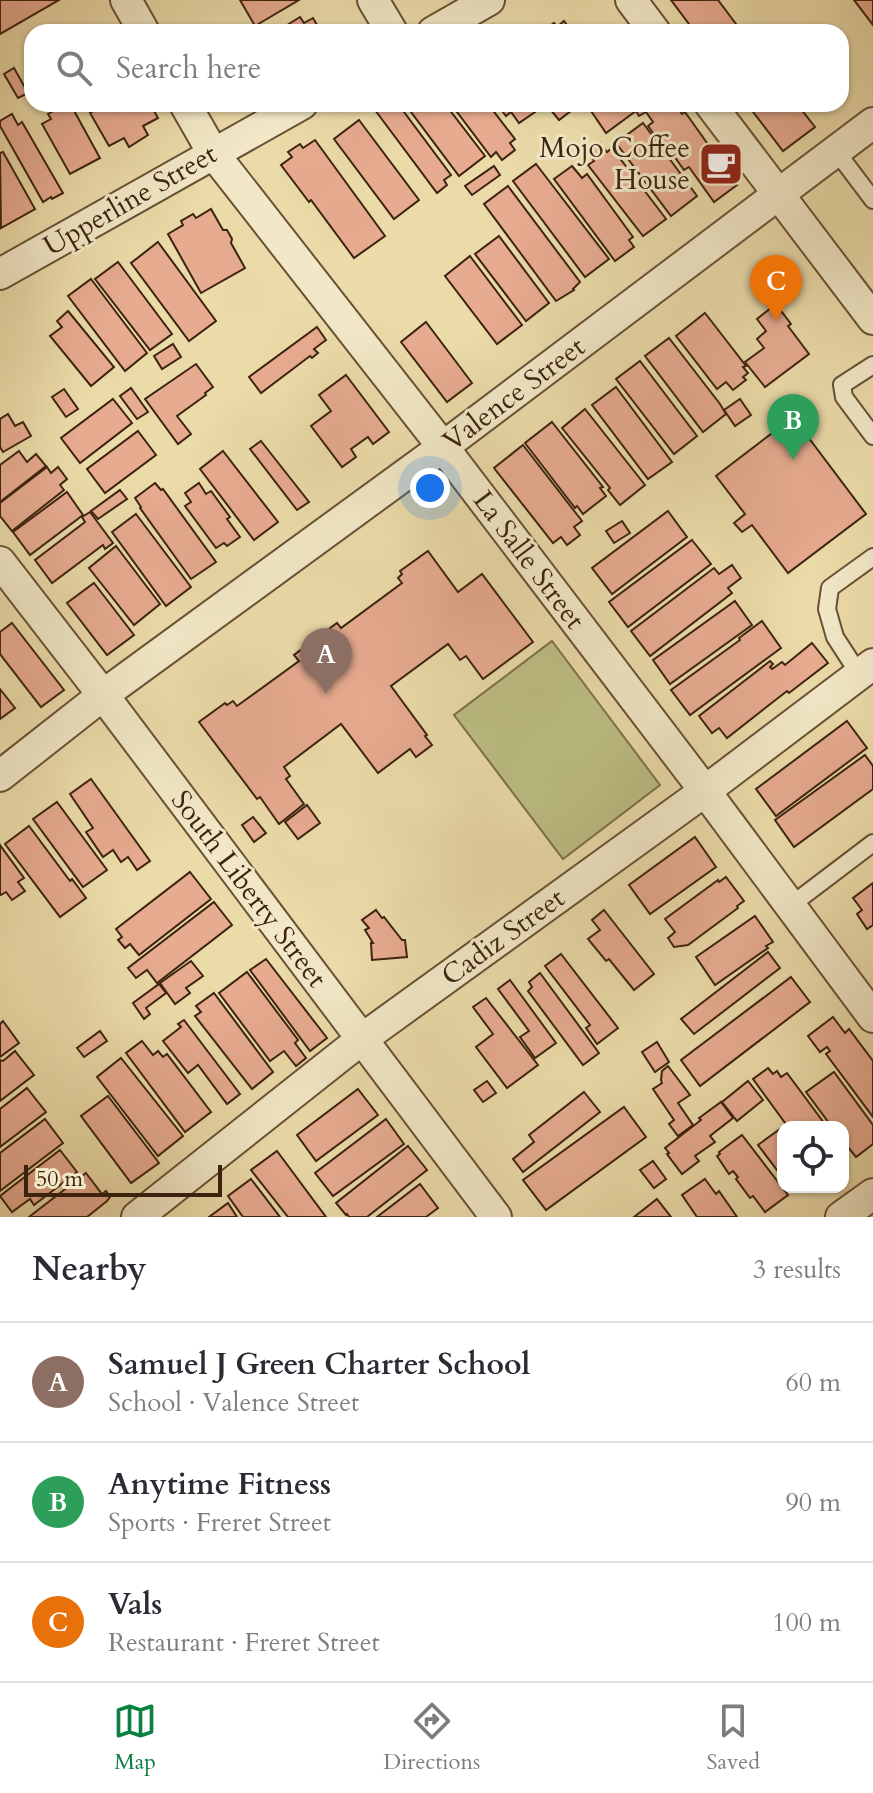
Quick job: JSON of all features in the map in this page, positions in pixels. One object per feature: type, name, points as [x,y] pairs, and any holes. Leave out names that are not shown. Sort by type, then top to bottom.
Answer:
[{"type":"street","points":[[126,0],[140,24]]},
{"type":"street","points":[[373,0],[387,24]]},
{"type":"street","points":[[447,24],[489,0]]},
{"type":"street","points":[[631,0],[649,24]]},
{"type":"street","name":"La Salle Street","points":[[190,112],[213,153],[443,447],[873,1017]]},
{"type":"street","name":"Upperline Street","points":[[0,274],[287,112]]},
{"type":"street","points":[[716,112],[873,319]]},
{"type":"street","name":"Valence Street","points":[[0,776],[103,695],[443,447],[873,123]]},
{"type":"street","name":"South Liberty Street","points":[[0,562],[496,1217]]},
{"type":"street","name":"Cadiz Street","points":[[137,1217],[362,1039],[705,791],[866,669]]},
{"type":"street","points":[[841,1217],[873,1194]]},
{"type":"lane","points":[[836,151],[873,200]]},
{"type":"lane","points":[[873,365],[842,385],[844,397],[873,436]]},
{"type":"lane","points":[[866,669],[835,637],[827,609],[830,588],[873,557]]},
{"type":"lane","points":[[790,906],[873,843]]},
{"type":"green space","points":[[552,641],[660,785],[563,859],[454,715]]},
{"type":"building","points":[[0,0],[59,0],[0,34]]},
{"type":"building","points":[[240,0],[299,0],[258,24],[254,24]]},
{"type":"building","points":[[671,0],[718,0],[736,24],[689,24]]},
{"type":"building","points":[[854,0],[873,0],[873,25]]},
{"type":"building","points":[[300,17],[304,23],[313,18],[316,24],[289,24]]},
{"type":"building","points":[[14,68],[24,86],[24,95],[18,98],[4,74]]},
{"type":"building","points":[[75,112],[100,158],[70,174],[42,124],[51,119],[48,114]]},
{"type":"building","points":[[155,112],[158,118],[143,126],[148,135],[129,147],[124,138],[109,146],[90,113]]},
{"type":"building","points":[[376,112],[404,112],[451,175],[444,180],[447,185],[437,193]]},
{"type":"building","points":[[411,112],[451,112],[485,156],[459,176]]},
{"type":"building","points":[[457,112],[494,112],[515,139],[510,143],[515,150],[502,160],[496,152],[491,157]]},
{"type":"building","points":[[511,112],[535,112],[519,123]]},
{"type":"building","points":[[552,112],[570,112],[559,120]]},
{"type":"building","points":[[592,112],[635,112],[606,133]]},
{"type":"building","points":[[646,112],[685,112],[737,185],[714,202],[689,167],[684,170],[669,149],[666,151],[648,126],[653,122]]},
{"type":"building","points":[[753,112],[803,112],[815,127],[783,151]]},
{"type":"building","points":[[12,114],[18,125],[22,122],[63,193],[43,202],[0,126],[0,121]]},
{"type":"building","points":[[359,120],[419,200],[394,219],[334,139]]},
{"type":"building","points":[[643,123],[697,196],[671,216],[616,143]]},
{"type":"building","points":[[315,140],[385,236],[354,258],[281,165],[292,157],[288,152],[300,144],[303,148]]},
{"type":"building","points":[[600,143],[607,152],[612,148],[666,219],[643,236],[588,165],[594,161],[588,152]]},
{"type":"building","points":[[3,152],[35,209],[1,228],[0,153]]},
{"type":"building","points":[[536,164],[609,259],[585,277],[513,181]]},
{"type":"building","points":[[494,166],[500,175],[472,195],[465,186]]},
{"type":"building","points":[[572,166],[582,178],[587,174],[633,237],[629,240],[634,247],[615,261],[554,179]]},
{"type":"building","points":[[508,186],[580,282],[574,290],[556,301],[484,204]]},
{"type":"building","points":[[211,209],[223,230],[227,230],[245,268],[201,293],[168,234],[193,214],[196,218]]},
{"type":"building","points":[[499,236],[549,303],[526,321],[475,254]]},
{"type":"building","points":[[158,242],[216,321],[189,341],[131,263]]},
{"type":"building","points":[[470,256],[522,325],[497,344],[445,276]]},
{"type":"building","points":[[118,262],[172,334],[150,350],[95,279]]},
{"type":"building","points":[[91,279],[147,353],[125,371],[68,296]]},
{"type":"building","points":[[772,307],[774,310],[778,307],[809,354],[765,387],[745,362],[764,348],[757,339],[766,331],[757,319]]},
{"type":"building","points":[[68,311],[114,367],[91,386],[50,336],[62,327],[57,321]]},
{"type":"building","points":[[705,313],[746,366],[743,367],[748,373],[743,377],[746,380],[733,390],[726,382],[717,389],[676,336]]},
{"type":"building","points":[[426,322],[472,383],[447,402],[401,342]]},
{"type":"building","points":[[317,327],[326,340],[314,349],[318,353],[261,393],[249,377]]},
{"type":"building","points":[[669,338],[726,414],[703,432],[645,356]]},
{"type":"building","points":[[173,344],[181,357],[162,369],[154,356]]},
{"type":"building","points":[[640,361],[697,436],[674,454],[616,379]]},
{"type":"building","points":[[196,364],[213,387],[177,416],[191,434],[178,444],[145,399]]},
{"type":"building","points":[[346,375],[389,432],[373,444],[368,437],[351,449],[356,457],[342,467],[311,426],[331,411],[319,395]]},
{"type":"building","points":[[616,387],[672,462],[648,479],[592,405]]},
{"type":"building","points":[[131,388],[148,412],[137,419],[120,396]]},
{"type":"building","points":[[64,389],[78,409],[66,417],[52,397]]},
{"type":"building","points":[[113,399],[132,423],[80,463],[61,438]]},
{"type":"building","points":[[740,399],[751,415],[735,426],[724,410]]},
{"type":"building","points":[[585,409],[645,485],[620,505],[562,428]]},
{"type":"building","points":[[8,414],[15,426],[23,422],[31,436],[3,452],[0,447],[0,419]]},
{"type":"building","points":[[793,417],[866,514],[788,573],[752,525],[742,532],[734,523],[745,514],[716,476]]},
{"type":"building","points":[[552,422],[603,487],[600,488],[606,496],[583,514],[525,443]]},
{"type":"building","points":[[138,431],[156,455],[105,493],[87,469]]},
{"type":"building","points":[[261,441],[309,502],[297,510],[250,449]]},
{"type":"building","points":[[523,445],[582,521],[574,527],[580,535],[567,545],[561,537],[553,543],[494,468]]},
{"type":"building","points":[[19,451],[27,462],[36,454],[46,466],[0,502],[0,465]]},
{"type":"building","points":[[223,451],[278,522],[254,540],[200,469]]},
{"type":"building","points":[[47,467],[51,473],[58,467],[67,479],[60,485],[64,490],[12,531],[0,516],[0,503]]},
{"type":"building","points":[[155,483],[163,489],[216,562],[191,579],[135,498]]},
{"type":"building","points":[[199,483],[206,494],[211,491],[240,537],[227,546],[224,543],[216,548],[185,506],[191,502],[185,493]]},
{"type":"building","points":[[120,490],[127,499],[98,519],[91,511]]},
{"type":"building","points":[[67,492],[83,515],[30,555],[13,532]]},
{"type":"building","points":[[668,511],[687,537],[612,594],[592,568]]},
{"type":"building","points":[[90,512],[113,543],[105,549],[103,545],[52,583],[35,560],[85,522],[82,517]]},
{"type":"building","points":[[136,514],[191,587],[166,606],[112,532]]},
{"type":"building","points":[[622,521],[630,533],[614,543],[606,531]]},
{"type":"building","points":[[692,540],[711,564],[628,627],[609,602]]},
{"type":"building","points":[[116,546],[160,604],[134,625],[89,568]]},
{"type":"building","points":[[428,551],[458,592],[482,574],[533,642],[483,679],[466,656],[460,660],[448,644],[391,686],[432,745],[416,757],[410,749],[378,773],[341,724],[284,767],[290,776],[286,779],[304,804],[279,824],[199,722],[225,703],[227,705],[233,701],[237,706],[299,661],[294,655],[337,623],[341,628],[402,583],[398,578],[402,574],[400,571]]},
{"type":"building","points":[[732,565],[741,578],[728,588],[732,593],[650,656],[631,631],[714,568],[719,574]]},
{"type":"building","points":[[94,583],[134,635],[107,655],[67,603]]},
{"type":"building","points":[[735,601],[752,625],[670,684],[653,660]]},
{"type":"building","points":[[762,621],[781,648],[690,715],[671,690]]},
{"type":"building","points":[[12,623],[64,690],[41,707],[0,654],[0,632]]},
{"type":"building","points":[[812,643],[828,663],[727,738],[719,728],[712,733],[699,716],[770,661],[772,669],[782,662],[785,665]]},
{"type":"building","points":[[0,689],[15,708],[0,719]]},
{"type":"building","points":[[847,721],[867,748],[776,816],[756,789]]},
{"type":"building","points":[[865,755],[873,766],[873,789],[794,847],[775,820]]},
{"type":"building","points":[[91,779],[150,861],[137,870],[128,857],[121,862],[113,850],[103,857],[86,832],[93,828],[70,794]]},
{"type":"building","points":[[57,802],[107,870],[83,887],[33,819]]},
{"type":"building","points":[[307,805],[320,823],[298,839],[285,822]]},
{"type":"building","points":[[253,817],[266,833],[254,842],[242,825]]},
{"type":"building","points":[[29,826],[86,898],[60,917],[5,844]]},
{"type":"building","points":[[695,837],[716,867],[650,914],[629,885]]},
{"type":"building","points":[[0,845],[24,878],[18,882],[25,891],[12,900],[6,892],[0,894]]},
{"type":"building","points":[[190,872],[211,899],[139,955],[130,944],[125,948],[118,940],[122,937],[116,929]]},
{"type":"building","points":[[726,877],[744,901],[688,945],[674,947],[668,938],[675,932],[665,919]]},
{"type":"building","points":[[873,883],[873,925],[867,929],[857,914],[862,910],[853,898]]},
{"type":"building","points":[[214,902],[232,925],[157,983],[147,970],[136,978],[128,968]]},
{"type":"building","points":[[376,910],[405,940],[407,957],[372,960],[373,943],[365,930],[369,928],[362,920]]},
{"type":"building","points":[[604,910],[654,974],[634,990],[588,939],[600,930],[592,920]]},
{"type":"building","points":[[755,916],[773,942],[715,985],[696,957]]},
{"type":"building","points":[[768,952],[780,968],[694,1034],[681,1019]]},
{"type":"building","points":[[561,954],[618,1028],[597,1044],[586,1028],[590,1025],[545,966]]},
{"type":"building","points":[[266,959],[327,1038],[310,1051],[250,970]]},
{"type":"building","points":[[191,961],[203,976],[186,988],[190,993],[175,1004],[160,983]]},
{"type":"building","points":[[247,972],[298,1040],[295,1043],[306,1058],[296,1066],[284,1051],[270,1061],[219,993]]},
{"type":"building","points":[[540,973],[599,1053],[583,1065],[528,991],[532,987],[529,982]]},
{"type":"building","points":[[791,977],[810,1002],[700,1086],[681,1060]]},
{"type":"building","points":[[510,980],[556,1043],[535,1058],[520,1037],[529,1031],[498,989]]},
{"type":"building","points":[[159,984],[166,993],[146,1008],[150,1014],[144,1019],[133,1003]]},
{"type":"building","points":[[214,993],[273,1072],[252,1089],[195,1016],[201,1012],[196,1006]]},
{"type":"building","points":[[486,998],[538,1065],[507,1088],[476,1047],[493,1034],[473,1007]]},
{"type":"building","points":[[833,1017],[845,1033],[849,1029],[873,1061],[873,1117],[826,1054],[830,1051],[827,1047],[820,1052],[808,1036]]},
{"type":"building","points":[[184,1020],[240,1094],[227,1104],[198,1065],[188,1073],[163,1041],[181,1027],[178,1024]]},
{"type":"building","points":[[3,1021],[19,1043],[0,1057],[0,1024]]},
{"type":"building","points":[[100,1031],[107,1041],[84,1057],[77,1048]]},
{"type":"building","points":[[142,1041],[153,1055],[158,1051],[163,1057],[167,1054],[211,1112],[185,1132],[126,1053]]},
{"type":"building","points":[[657,1042],[669,1062],[655,1072],[642,1052]]},
{"type":"building","points":[[15,1051],[34,1075],[0,1101],[0,1060],[3,1061]]},
{"type":"building","points":[[121,1058],[183,1136],[158,1156],[97,1077]]},
{"type":"building","points":[[668,1066],[690,1095],[678,1103],[693,1125],[678,1136],[669,1124],[674,1120],[653,1089],[662,1083],[662,1071]]},
{"type":"building","points":[[768,1068],[773,1074],[777,1071],[781,1077],[787,1073],[823,1121],[784,1121],[753,1079]]},
{"type":"building","points":[[834,1072],[873,1125],[873,1144],[856,1157],[849,1148],[849,1121],[828,1121],[806,1092]]},
{"type":"building","points":[[487,1081],[496,1093],[483,1102],[474,1090]]},
{"type":"building","points":[[748,1081],[763,1100],[737,1121],[722,1102]]},
{"type":"building","points":[[27,1088],[46,1112],[0,1147],[0,1109]]},
{"type":"building","points":[[358,1089],[378,1115],[316,1161],[297,1135]]},
{"type":"building","points":[[584,1092],[600,1112],[523,1172],[513,1159],[534,1142],[529,1135]]},
{"type":"building","points":[[108,1096],[159,1163],[131,1183],[81,1116]]},
{"type":"building","points":[[721,1102],[733,1118],[710,1136],[715,1142],[695,1156],[699,1161],[682,1174],[665,1148]]},
{"type":"building","points":[[624,1107],[646,1137],[546,1210],[523,1180]]},
{"type":"building","points":[[45,1119],[63,1143],[0,1191],[0,1153]]},
{"type":"building","points":[[386,1119],[404,1144],[333,1196],[315,1173]]},
{"type":"building","points":[[777,1131],[777,1170],[758,1145]]},
{"type":"building","points":[[742,1135],[777,1181],[777,1193],[788,1195],[765,1212],[753,1196],[750,1198],[733,1171],[729,1174],[717,1156]]},
{"type":"building","points":[[408,1146],[427,1170],[367,1217],[346,1215],[336,1203]]},
{"type":"building","points":[[60,1150],[77,1172],[34,1205],[30,1199],[12,1212],[0,1196]]},
{"type":"building","points":[[277,1151],[326,1217],[288,1217],[251,1170]]},
{"type":"building","points":[[653,1161],[666,1179],[654,1188],[640,1170]]},
{"type":"building","points":[[86,1173],[102,1194],[106,1191],[110,1197],[87,1217],[29,1217]]},
{"type":"building","points":[[251,1179],[280,1217],[243,1217],[228,1196]]},
{"type":"building","points":[[705,1179],[716,1194],[719,1191],[737,1217],[697,1217],[682,1195]]},
{"type":"building","points":[[420,1184],[438,1208],[426,1217],[377,1217]]},
{"type":"building","points":[[657,1199],[671,1217],[634,1217]]},
{"type":"building","points":[[228,1203],[237,1217],[209,1217]]},
{"type":"place","name":"Mojo Coffee House","points":[[721,164]]},
{"type":"place","name":"Vals","points":[[776,321]]},
{"type":"place","name":"Anytime Fitness","points":[[793,460]]},
{"type":"place","name":"Samuel J Green Charter School","points":[[326,694]]}]
